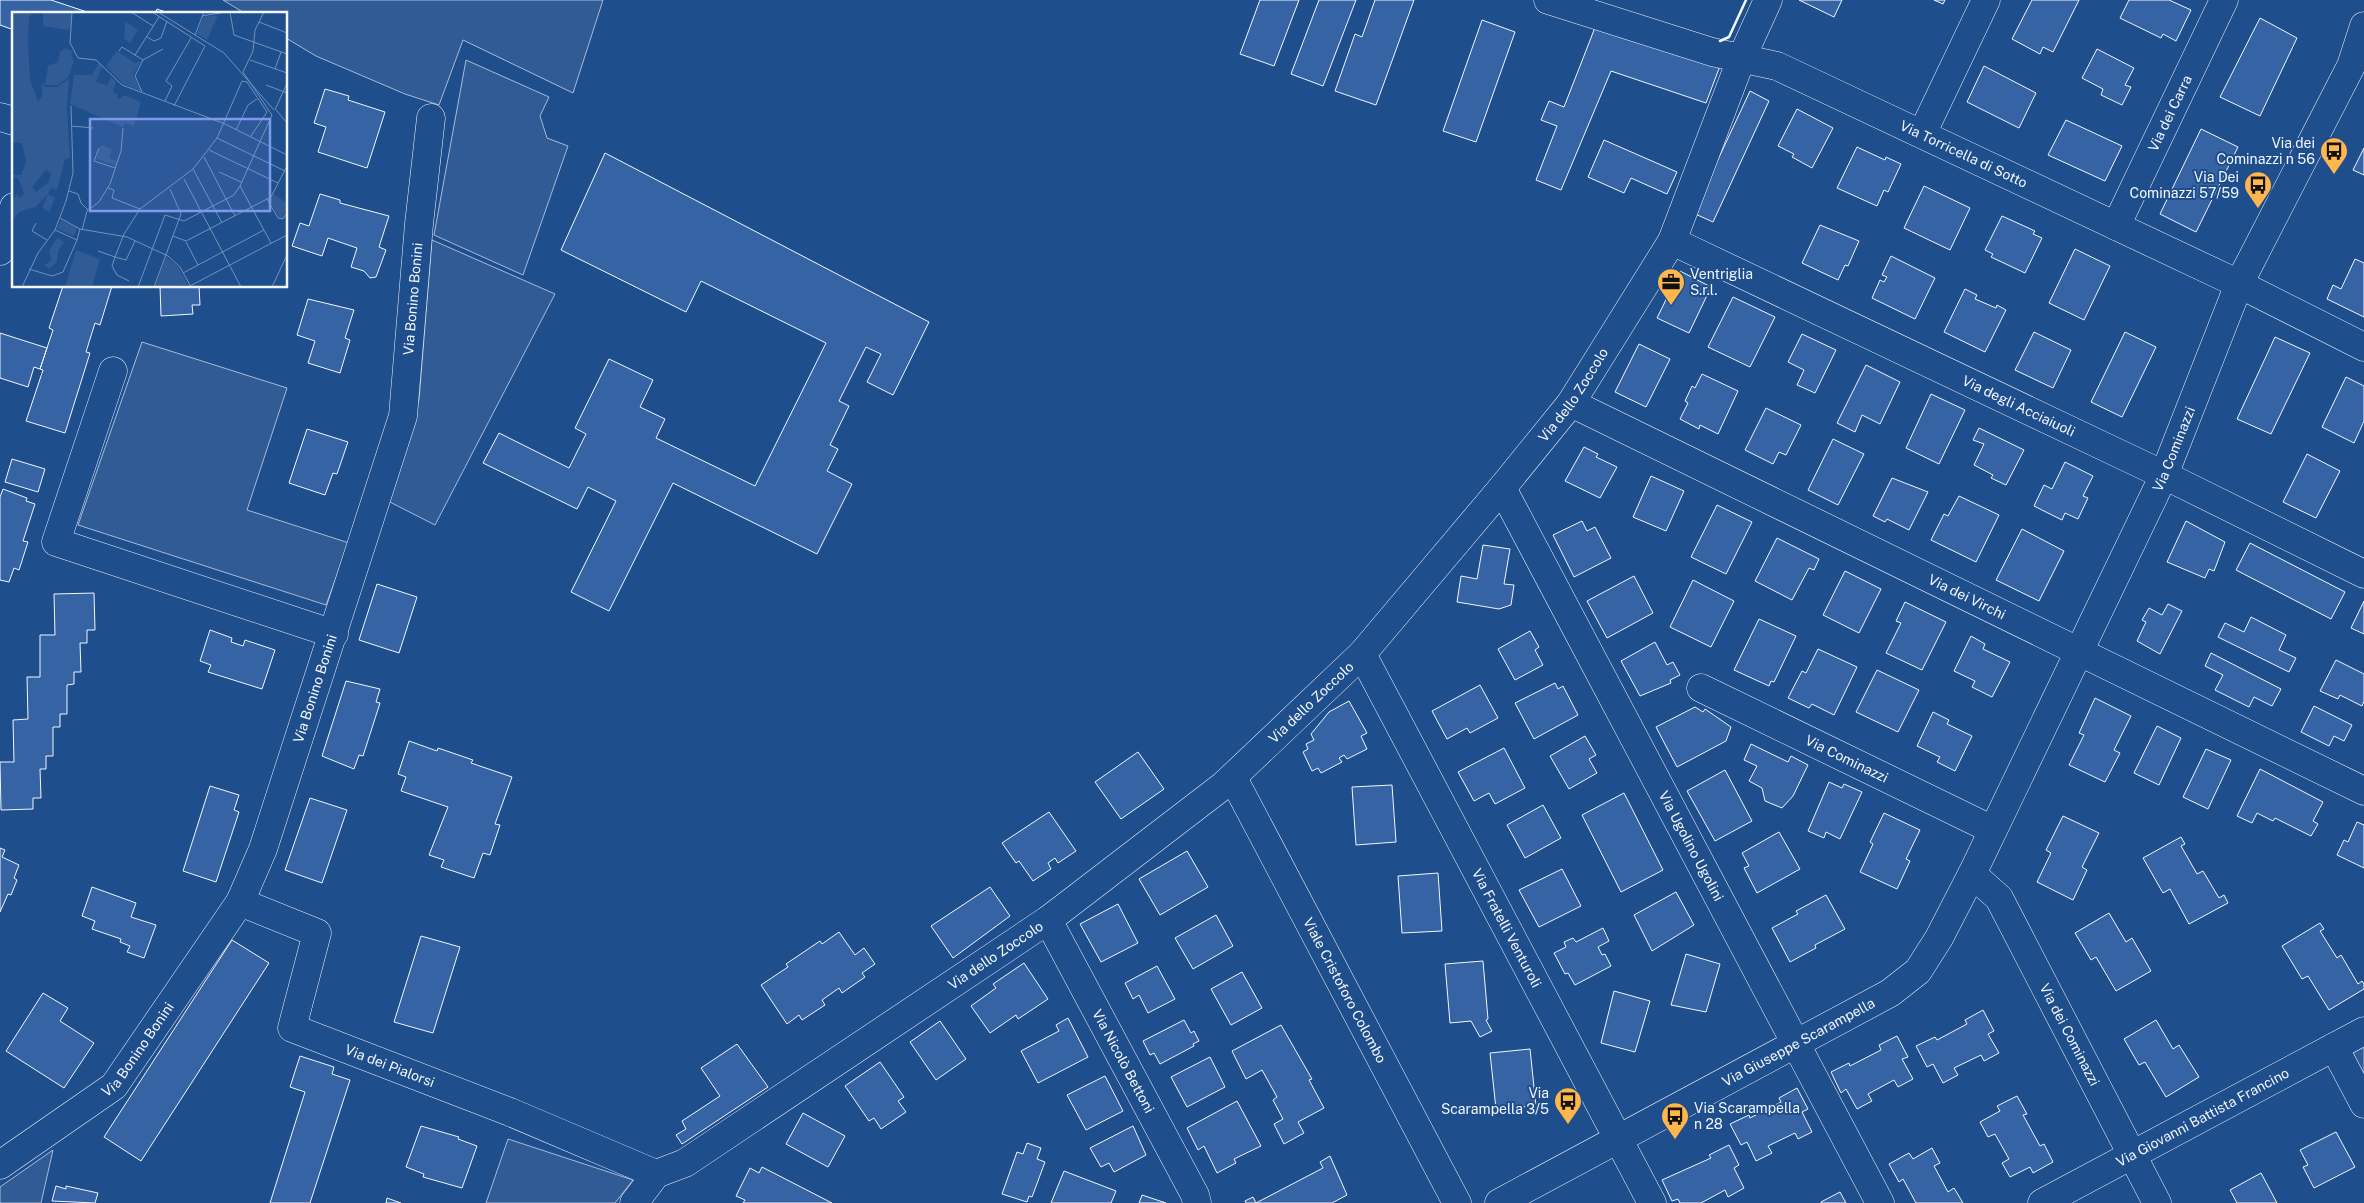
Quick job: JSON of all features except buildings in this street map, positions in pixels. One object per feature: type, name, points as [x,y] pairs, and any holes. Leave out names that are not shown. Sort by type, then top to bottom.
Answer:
[{"type":"street","name":"Via Torricella di Sotto","points":[[1548,0],[1712,52],[1777,66],[2240,284],[2364,347]]},
{"type":"street","name":"Via dello Zoccolo","points":[[656,1174],[685,1163],[1048,920],[1233,778],[1362,654],[1502,488],[1571,402],[1672,241],[1742,57],[1768,0]]},
{"type":"street","points":[[1922,134],[1986,0]]},
{"type":"street","name":"Via dei Carra","points":[[2116,226],[2224,0]]},
{"type":"street","name":"Via Cominazzi","points":[[1972,874],[2164,475],[2240,284],[2357,58],[2364,26]]},
{"type":"street","name":"Via Bonino Bonini","points":[[0,1165],[114,1086],[240,902],[263,849],[403,416],[419,224],[431,118]]},
{"type":"street","points":[[0,251],[12,212]]},
{"type":"street","name":"Via degli Acciaiuoli","points":[[1672,241],[2164,475],[2364,574]]},
{"type":"street","points":[[112,371],[56,542],[334,634]]},
{"type":"street","name":"Via dei Virchi","points":[[1571,402],[2364,791]]},
{"type":"street","name":"Via Ugolino Ugolini","points":[[1502,488],[1880,1203]]},
{"type":"street","name":"Via Fratelli Venturoli","points":[[1362,654],[1619,1137],[1652,1203]]},
{"type":"street","name":"Via Cominazzi","points":[[1701,688],[1993,830]]},
{"type":"street","name":"Viale Cristoforo Colombo","points":[[1233,778],[1457,1203]]},
{"type":"street","name":"Via Giuseppe Scarampella","points":[[1499,1203],[1619,1137],[1890,994],[1918,971],[1972,874]]},
{"type":"street","name":"Via dei Cominazzi","points":[[1972,874],[1999,898],[2157,1203]]},
{"type":"street","name":"Via dei Pialorsi","points":[[240,902],[317,933],[292,1028],[510,1112],[656,1174]]},
{"type":"street","name":"Via Nicolò Bettoni","points":[[1048,920],[1195,1195],[1197,1203]]},
{"type":"street","name":"Via Giovanni Battista Francino","points":[[2042,1203],[2364,1031]]},
{"type":"street","points":[[2334,1047],[2364,1104]]},
{"type":"street","points":[[634,1203],[656,1174]]},
{"type":"shaded area","points":[[223,0],[603,0],[573,93],[463,40],[439,105],[405,94],[316,56],[288,39],[288,12],[243,12]]},
{"type":"shaded area","points":[[466,60],[549,97],[540,116],[547,138],[568,146],[523,275],[434,235]]},
{"type":"shaded area","points":[[432,240],[555,294],[435,525],[384,499],[419,400]]},
{"type":"shaded area","points":[[142,342],[287,388],[247,510],[349,543],[326,605],[78,525]]},
{"type":"shaded area","points":[[2364,1045],[2364,1082],[2349,1053]]},
{"type":"shaded area","points":[[508,1139],[633,1180],[615,1203],[486,1203]]},
{"type":"shaded area","points":[[53,1150],[41,1203],[0,1203],[0,1187]]},
{"type":"wall","points":[[1720,41],[1729,37],[1746,0]]},
{"type":"place","name":"Via dei Cominazzi n 56","points":[[2334,175]]},
{"type":"place","name":"Via Dei Cominazzi 57/59","points":[[2258,209]]},
{"type":"place","name":"Ventriglia S.r.l.","points":[[1671,306]]},
{"type":"place","name":"Via Scarampella 3/5","points":[[1568,1125]]},
{"type":"place","name":"Via Scarampella n 28","points":[[1675,1140]]}]
